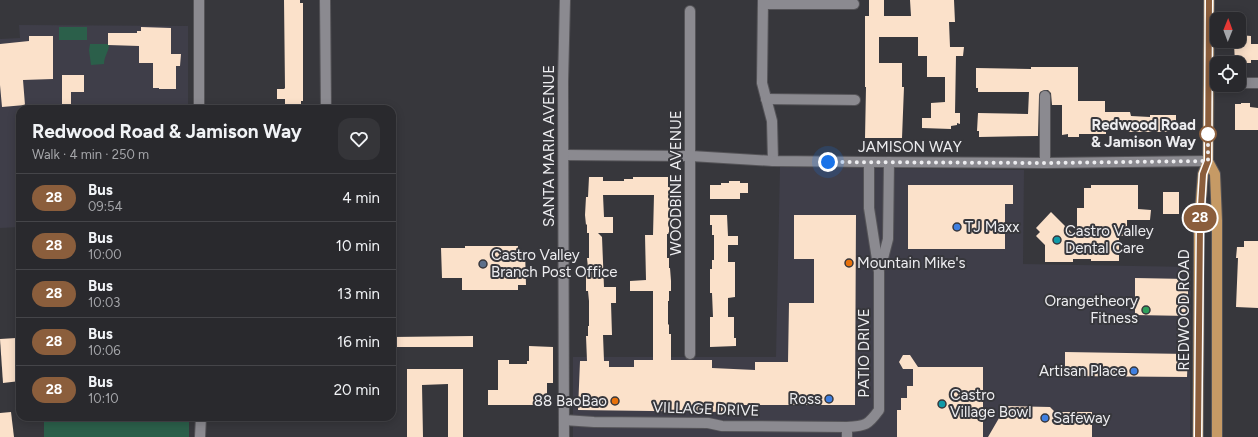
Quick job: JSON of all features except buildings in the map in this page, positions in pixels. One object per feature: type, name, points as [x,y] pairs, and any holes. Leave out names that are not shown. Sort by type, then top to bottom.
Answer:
[{"type":"main road","name":"REDWOOD ROAD","points":[[1209,0],[1212,56]]},
{"type":"main road","name":"REDWOOD ROAD","points":[[1198,437],[1200,223],[1203,174],[1208,161],[1212,92]]},
{"type":"main road","name":"REDWOOD ROAD","points":[[1208,161],[1215,174],[1217,221],[1217,437]]},
{"type":"street","points":[[199,0],[199,105]]},
{"type":"street","points":[[325,0],[326,105]]},
{"type":"street","name":"SANTA MARIA AVENUE","points":[[564,437],[563,82],[565,0]]},
{"type":"street","points":[[773,161],[772,121],[762,83],[763,2],[854,4]]},
{"type":"street","name":"WOODBINE AVENUE","points":[[690,12],[690,354]]},
{"type":"street","points":[[1246,83],[1258,83]]},
{"type":"street","points":[[1045,96],[1045,163]]},
{"type":"street","points":[[766,99],[855,100]]},
{"type":"street","name":"JAMISON WAY","points":[[564,156],[691,156],[773,161],[869,162],[1045,163],[1208,161]]},
{"type":"street","name":"PATIO DRIVE","points":[[869,162],[869,208],[880,272]]},
{"type":"street","name":"PATIO DRIVE","points":[[847,432],[869,423],[879,410],[880,272],[883,254],[888,239],[889,162]]},
{"type":"street","name":"VILLAGE DRIVE","points":[[564,420],[594,422],[708,423],[726,426],[847,432]]},
{"type":"street","points":[[200,421],[200,437]]},
{"type":"shaded area","points":[[19,25],[188,26],[188,105],[16,105],[16,227],[0,228],[0,39],[20,38]]},
{"type":"shaded area","points":[[780,167],[1024,170],[1023,264],[1191,267],[1190,437],[573,437],[573,357],[776,357]]},
{"type":"green space","points":[[59,27],[87,27],[87,40],[59,40]]},
{"type":"green space","points":[[90,44],[109,44],[104,64],[91,65],[89,50]]},
{"type":"green space","points":[[44,421],[189,421],[189,437],[44,437]]},
{"type":"bus line","name":"28","points":[[1198,437],[1200,217],[1203,174],[1208,161],[1209,0]]},
{"type":"place","name":"Redwood Road & Jamison Way","points":[[1208,134]]},
{"type":"place","name":"TJ Maxx","points":[[957,227]]},
{"type":"place","name":"Castro Valley Dental Care","points":[[1057,240]]},
{"type":"place","name":"Mountain Mike's","points":[[849,263]]},
{"type":"place","name":"Castro Valley Branch Post Office","points":[[483,264]]},
{"type":"place","name":"Orangetheory Fitness","points":[[1146,310]]},
{"type":"place","name":"Artisan Place","points":[[1134,371]]},
{"type":"place","name":"Ross","points":[[829,399]]},
{"type":"place","name":"88 BaoBao","points":[[615,401]]},
{"type":"place","name":"Castro Village Bowl","points":[[942,404]]},
{"type":"place","name":"Safeway","points":[[1045,418]]},
{"type":"route","points":[[828,162],[1045,163],[1208,161],[1208,134]]}]
